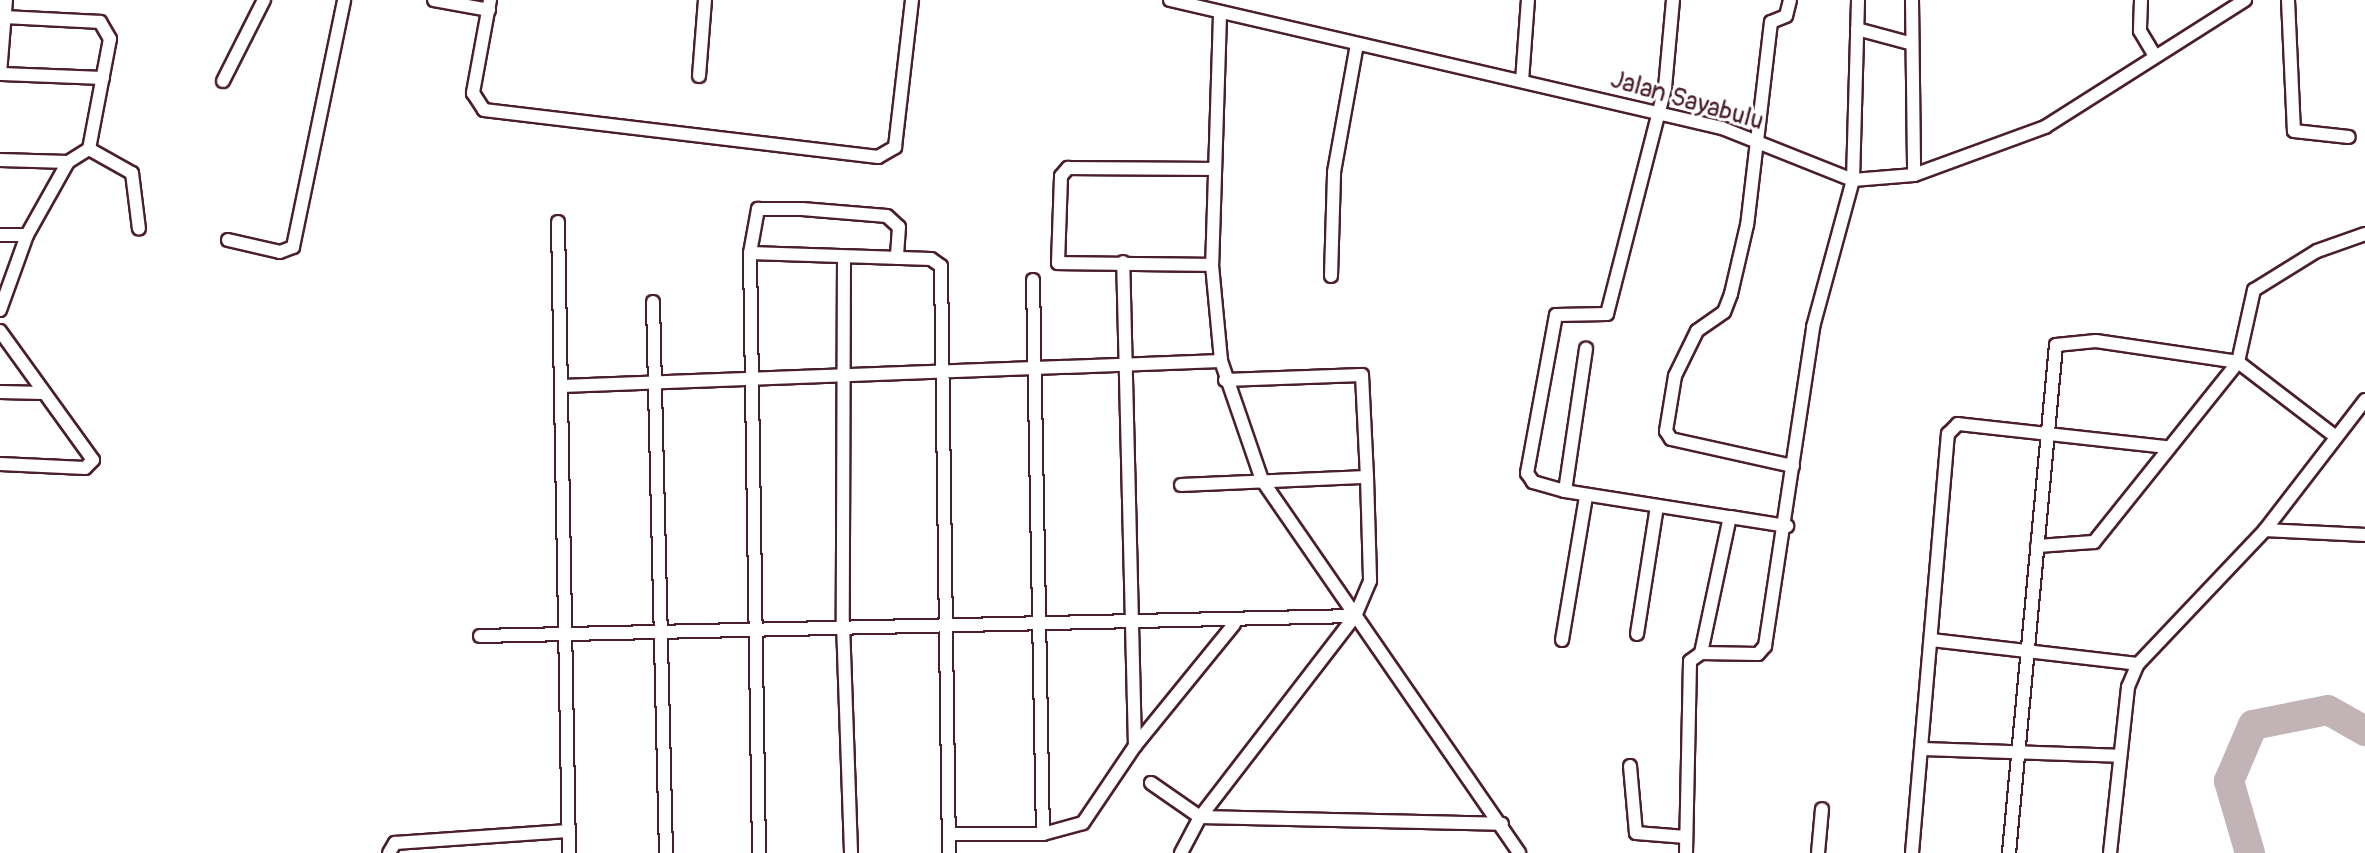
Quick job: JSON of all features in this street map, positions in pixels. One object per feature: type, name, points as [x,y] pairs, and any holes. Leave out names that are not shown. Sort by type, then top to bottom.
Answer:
[{"type":"street","points":[[6,0],[1,74],[103,78]]},
{"type":"street","points":[[223,81],[264,0]]},
{"type":"street","points":[[228,240],[280,252],[293,247],[344,0]]},
{"type":"street","points":[[434,0],[489,5],[473,93],[484,110],[878,157],[895,147],[912,0]]},
{"type":"street","points":[[699,76],[705,0]]},
{"type":"street","name":"Jalan Sayabulu","points":[[1170,0],[1195,3],[1220,15],[1658,113],[1756,141],[1853,180],[1914,175],[2045,127],[2153,53],[2245,0]]},
{"type":"street","points":[[1522,81],[1528,0]]},
{"type":"street","points":[[1673,0],[1658,113],[1607,314],[1554,319],[1527,473],[1533,482],[1586,496],[1787,526]]},
{"type":"street","points":[[1790,0],[1786,16],[1771,22],[1747,225],[1727,307],[1697,331],[1675,376],[1666,431],[1679,442],[1793,466]]},
{"type":"street","points":[[1701,653],[1764,649],[1787,526],[1813,327],[1853,180],[1858,0]]},
{"type":"street","points":[[1912,0],[1909,43],[1914,175]]},
{"type":"street","points":[[2141,0],[2140,31],[2153,53]]},
{"type":"street","points":[[2288,0],[2294,131],[2349,137]]},
{"type":"street","points":[[1220,15],[1212,265],[1225,380],[1262,480],[1502,824],[1519,853]]},
{"type":"street","points":[[0,308],[27,235],[68,162],[89,149],[110,39],[100,22],[5,17]]},
{"type":"street","points":[[1857,29],[1909,43]]},
{"type":"street","points":[[1331,276],[1334,172],[1357,44]]},
{"type":"street","points":[[89,149],[132,173],[139,229]]},
{"type":"street","points":[[0,160],[68,162]]},
{"type":"street","points":[[1212,265],[1058,263],[1063,171],[1214,169]]},
{"type":"street","points":[[759,853],[747,381],[750,253],[758,209],[887,216],[899,227],[897,258]]},
{"type":"street","points":[[558,222],[569,853]]},
{"type":"street","points":[[2037,546],[2094,542],[2166,447],[2238,362],[2254,290],[2317,251],[2365,234]]},
{"type":"street","points":[[0,235],[27,235]]},
{"type":"street","points":[[750,253],[897,258],[941,266],[938,371],[949,853]]},
{"type":"street","points":[[844,257],[843,623],[851,853]]},
{"type":"street","points":[[1123,262],[1135,621],[1135,746]]},
{"type":"street","points":[[1033,280],[1035,619],[1043,834]]},
{"type":"street","points":[[653,302],[657,630],[666,853]]},
{"type":"street","points":[[0,331],[92,465],[0,464]]},
{"type":"street","points":[[2009,853],[2054,351],[2063,342],[2238,362],[2336,437]]},
{"type":"street","points":[[1565,491],[1586,349]]},
{"type":"street","points":[[562,386],[938,371],[1128,368],[1221,361]]},
{"type":"street","points":[[1181,853],[1200,817],[1355,616],[1370,581],[1362,375],[1225,380]]},
{"type":"street","points":[[0,392],[44,393]]},
{"type":"street","points":[[2110,853],[2119,756],[2138,664],[2265,530],[2365,400]]},
{"type":"street","points":[[1912,853],[1948,434],[1958,424],[2048,438],[2166,447]]},
{"type":"street","points":[[1181,485],[1367,477]]},
{"type":"street","points":[[1562,640],[1586,496]]},
{"type":"street","points":[[1637,634],[1657,507]]},
{"type":"street","points":[[1686,853],[1687,674],[1701,653],[1730,517]]},
{"type":"street","points":[[2265,530],[2365,535]]},
{"type":"street","points":[[480,636],[1035,619],[1234,624],[1355,616]]},
{"type":"street","points":[[949,834],[1043,834],[1087,819],[1135,746],[1234,624]]},
{"type":"street","points":[[1931,640],[2026,646],[2138,664]]},
{"type":"street","points":[[1922,749],[2119,756]]},
{"type":"street","points":[[1630,766],[1636,833],[1686,837]]},
{"type":"street","points":[[1151,783],[1200,817],[1502,824]]},
{"type":"street","points":[[1818,853],[1822,809]]},
{"type":"street","points":[[389,853],[395,843],[568,831]]},
{"type":"waterway","points":[[2250,853],[2229,781],[2253,725],[2328,710],[2365,731]]}]
